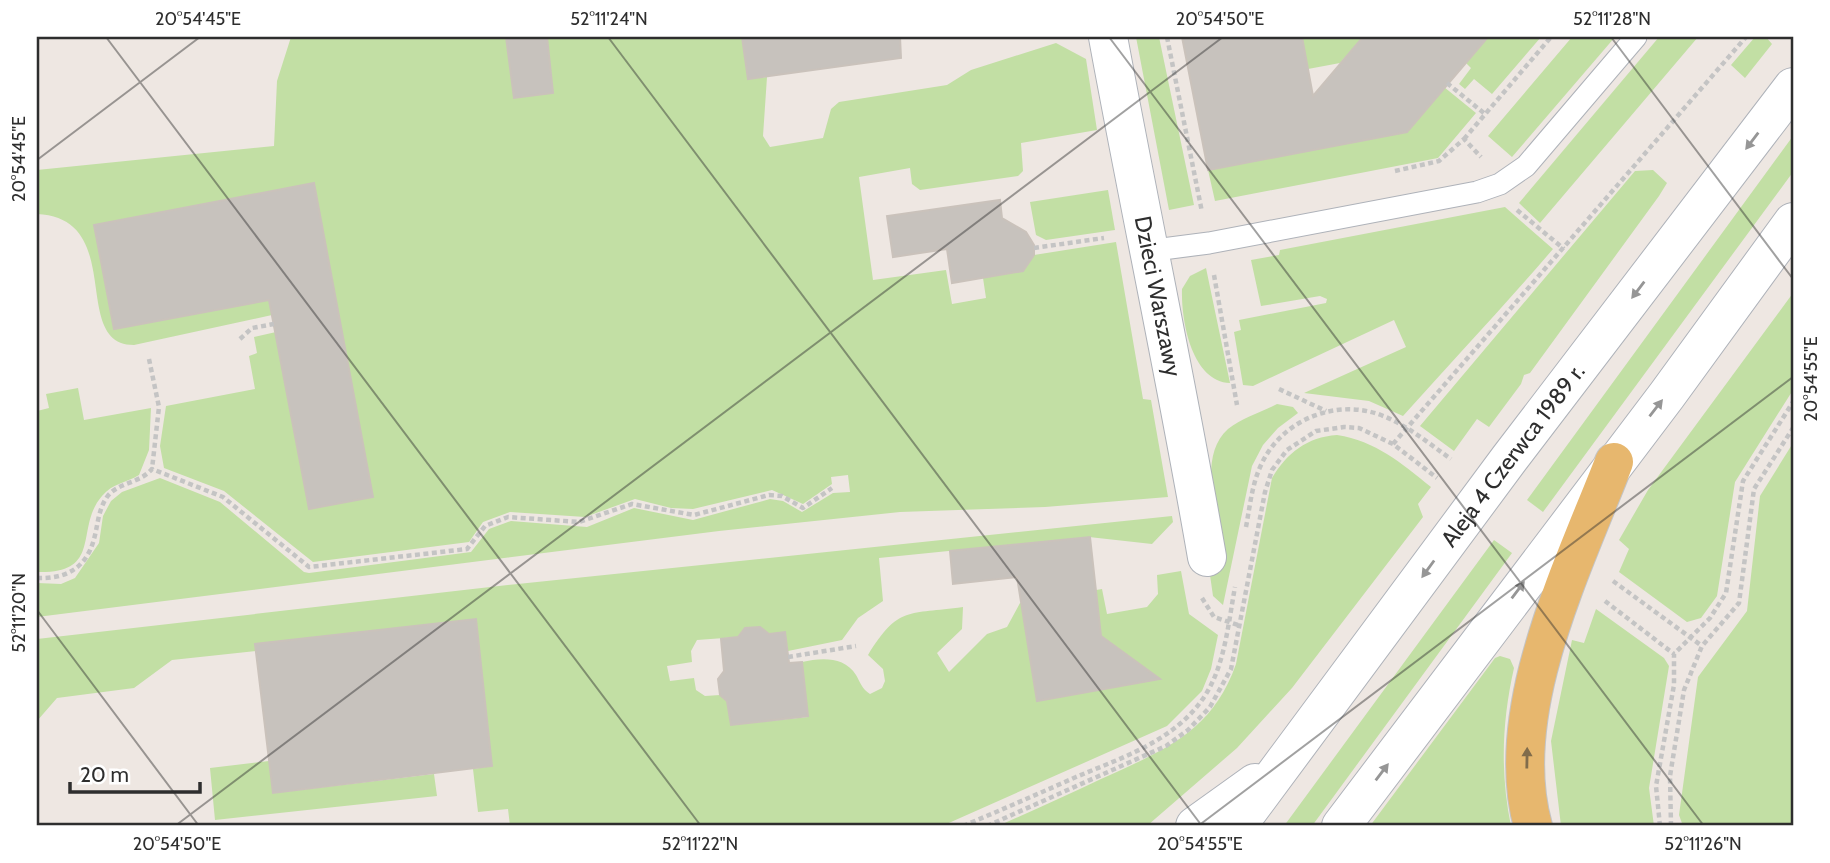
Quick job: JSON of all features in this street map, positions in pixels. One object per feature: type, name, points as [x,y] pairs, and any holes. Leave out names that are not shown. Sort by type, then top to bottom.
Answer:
[{"type":"main road","name":"Dzieci Warszawy","points":[[1108,37],[1131,244],[1184,426],[1206,557]]},
{"type":"main road","name":"Aleja 4 Czerwca 1989 r.","points":[[1237,826],[1509,459],[1793,87]]},
{"type":"main road","points":[[1341,826],[1793,222]]},
{"type":"main road","points":[[1533,826],[1526,760],[1531,706],[1540,657],[1614,462]]},
{"type":"main road","points":[[1195,826],[1286,762]]},
{"type":"lane","points":[[1131,244],[1216,242],[1477,192],[1500,184],[1526,166],[1636,37]]},
{"type":"path","points":[[1464,139],[1551,37]]},
{"type":"path","points":[[1394,444],[1746,37]]},
{"type":"path","points":[[1447,83],[1486,114]]},
{"type":"path","points":[[1538,226],[1564,249]]},
{"type":"path","points":[[1034,248],[1131,244]]},
{"type":"path","points":[[240,339],[252,328],[274,324]]},
{"type":"path","points":[[37,578],[57,579],[74,572],[94,541],[97,521],[107,498],[122,485],[138,481],[152,469],[159,407],[149,359]]},
{"type":"path","points":[[1279,389],[1327,412]]},
{"type":"path","points":[[1660,826],[1656,786],[1674,685],[1674,654],[1710,618],[1726,593],[1743,481],[1793,402]]},
{"type":"path","points":[[1245,530],[1256,478],[1268,451],[1292,427],[1327,412],[1364,410],[1406,427],[1451,459]]},
{"type":"path","points":[[987,826],[1166,746],[1188,730],[1210,707],[1231,669],[1265,492],[1277,461],[1287,450],[1316,431],[1359,428],[1394,444],[1437,478]]},
{"type":"path","points":[[1671,826],[1670,776],[1684,690],[1702,646],[1739,603],[1754,489],[1793,428]]},
{"type":"path","points":[[152,469],[223,497],[309,568],[467,549],[485,526],[508,517],[579,522],[632,504],[694,515],[769,495],[782,496],[803,508],[832,488]]},
{"type":"path","points":[[1613,581],[1689,640],[1702,646]]},
{"type":"path","points":[[963,826],[1142,748],[1174,729],[1202,700],[1212,683],[1222,654],[1236,583]]},
{"type":"path","points":[[1605,601],[1674,654]]},
{"type":"path","points":[[788,657],[856,646]]},
{"type":"green space","points":[[291,37],[742,37],[748,79],[767,77],[763,136],[770,147],[823,138],[831,109],[839,102],[947,85],[971,70],[1056,43],[1086,59],[1097,130],[1021,143],[1023,171],[1018,176],[920,190],[912,184],[910,168],[859,177],[873,280],[946,270],[952,304],[986,298],[983,278],[1023,271],[1034,255],[1116,242],[1143,399],[1151,400],[1168,497],[1045,507],[900,512],[719,531],[37,617],[37,583],[61,584],[75,578],[99,543],[103,516],[111,501],[122,492],[160,478],[220,502],[304,572],[309,573],[471,552],[489,529],[511,521],[587,527],[634,508],[693,520],[770,499],[783,501],[802,512],[833,493],[850,492],[848,475],[831,477],[832,484],[803,504],[772,490],[693,509],[671,508],[635,499],[585,517],[510,512],[483,522],[469,542],[313,562],[224,491],[164,468],[160,446],[166,406],[255,389],[249,356],[257,353],[254,337],[276,332],[309,509],[373,497],[314,184],[94,225],[114,329],[269,300],[272,315],[134,345],[115,340],[104,325],[90,257],[81,236],[64,221],[37,214],[37,170],[274,146],[277,81]]},
{"type":"green space","points":[[1136,37],[1159,37],[1194,205],[1169,210]]},
{"type":"green space","points":[[1302,37],[1363,37],[1340,63],[1308,69]]},
{"type":"green space","points":[[1488,37],[1541,37],[1492,94],[1474,79],[1465,89],[1459,84],[1471,68],[1466,63]]},
{"type":"green space","points":[[1572,37],[1615,37],[1512,157],[1488,136]]},
{"type":"green space","points":[[1659,37],[1698,37],[1540,223],[1519,203]]},
{"type":"green space","points":[[1755,37],[1766,37],[1772,44],[1745,78],[1731,65]]},
{"type":"green space","points":[[1444,87],[1476,113],[1438,158],[1215,201],[1208,170],[1407,132]]},
{"type":"green space","points":[[1793,136],[1793,172],[1543,512],[1527,500]]},
{"type":"green space","points":[[1653,170],[1667,183],[1659,196],[1530,373],[1524,375],[1521,384],[1489,427],[1477,419],[1454,451],[1420,426],[1635,171]]},
{"type":"green space","points":[[1108,190],[1115,230],[1046,240],[1036,235],[1030,202]]},
{"type":"green space","points":[[1505,207],[1553,249],[1403,416],[1369,401],[1304,393],[1406,347],[1394,320],[1253,386],[1243,385],[1234,332],[1241,330],[1239,320],[1326,303],[1327,299],[1320,296],[1261,306],[1251,260],[1279,255],[1280,250]]},
{"type":"green space","points":[[1206,268],[1230,383],[1217,380],[1206,372],[1197,360],[1186,331],[1182,289],[1190,276]]},
{"type":"green space","points":[[1793,293],[1793,390],[1735,482],[1717,596],[1701,618],[1687,622],[1619,572],[1629,549],[1619,540],[1648,490]]},
{"type":"green space","points":[[78,388],[84,420],[151,408],[149,450],[139,475],[115,486],[102,496],[89,522],[80,557],[58,571],[37,572],[37,411],[49,408],[46,394]]},
{"type":"green space","points":[[1277,404],[1293,407],[1298,413],[1278,428],[1263,445],[1252,466],[1223,605],[1213,596],[1209,568],[1225,565],[1212,493],[1213,457],[1218,442],[1228,429]]},
{"type":"green space","points":[[1337,435],[1376,448],[1431,487],[1418,504],[1423,517],[1292,688],[1237,748],[1148,825],[998,826],[1164,749],[1199,723],[1213,707],[1226,688],[1236,664],[1272,478],[1284,461],[1299,448],[1316,439]]},
{"type":"green space","points":[[1793,443],[1793,826],[1683,826],[1679,815],[1698,677],[1747,611],[1760,496]]},
{"type":"green space","points":[[1172,516],[1173,522],[1152,544],[1089,537],[879,558],[883,601],[858,618],[842,640],[788,651],[785,632],[769,634],[760,627],[745,628],[738,637],[697,640],[691,651],[692,662],[667,666],[670,681],[694,678],[696,690],[705,696],[720,695],[727,701],[731,725],[808,717],[802,662],[824,659],[839,661],[851,669],[870,694],[882,688],[885,681],[883,669],[868,655],[888,628],[906,615],[963,607],[962,629],[937,653],[949,672],[987,634],[1007,627],[1020,603],[1102,589],[1107,614],[1147,607],[1158,594],[1157,575],[1181,571],[1189,614],[1218,635],[1211,669],[1202,691],[1167,726],[942,826],[510,826],[508,809],[478,812],[473,769],[492,766],[256,651],[172,660],[134,688],[57,698],[37,721],[37,639],[499,586]]},
{"type":"green space","points":[[1494,540],[1512,553],[1312,826],[1284,826]]},
{"type":"green space","points":[[1596,609],[1664,658],[1669,666],[1649,788],[1654,826],[1561,826],[1551,741],[1572,640],[1584,643]]},
{"type":"green space","points":[[1500,656],[1510,659],[1514,668],[1504,747],[1505,786],[1511,826],[1370,826],[1495,658]]},
{"type":"green space","points":[[269,761],[274,793],[434,774],[437,796],[215,820],[210,768]]},
{"type":"building","points":[[506,37],[547,37],[553,93],[514,98]]},
{"type":"building","points":[[742,37],[900,37],[901,58],[748,79]]},
{"type":"building","points":[[1182,37],[1302,37],[1313,96],[1363,37],[1488,37],[1407,132],[1208,170]]},
{"type":"building","points":[[314,183],[373,497],[309,509],[269,300],[114,329],[94,225]]},
{"type":"building","points":[[1000,200],[1002,218],[1026,232],[1034,245],[1034,255],[1023,271],[952,283],[947,249],[893,257],[887,216]]},
{"type":"building","points":[[1090,537],[1101,636],[1160,679],[1037,701],[1017,577],[953,584],[950,551]]},
{"type":"building","points":[[476,619],[492,766],[273,793],[255,644]]},
{"type":"building","points":[[760,627],[769,634],[785,632],[789,663],[802,662],[808,716],[731,725],[727,701],[720,695],[718,679],[724,671],[721,639],[738,637],[745,628]]}]
